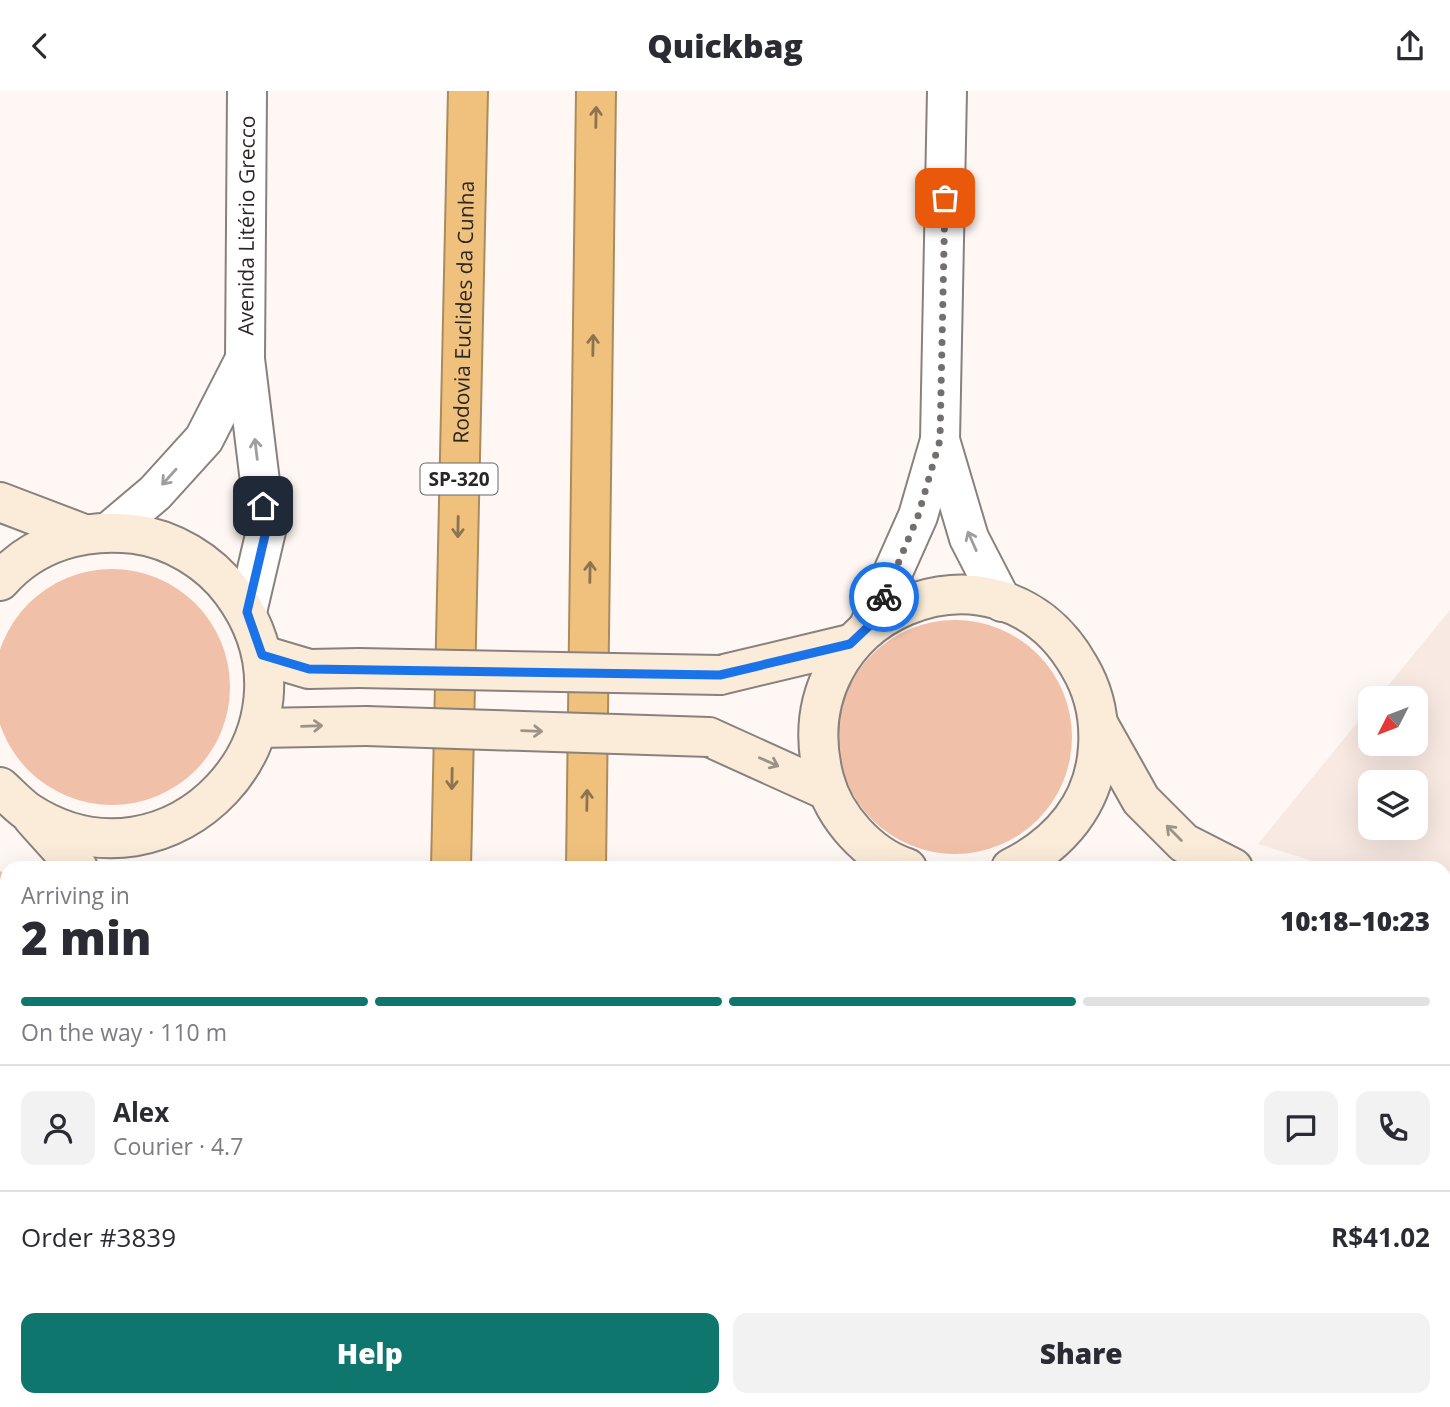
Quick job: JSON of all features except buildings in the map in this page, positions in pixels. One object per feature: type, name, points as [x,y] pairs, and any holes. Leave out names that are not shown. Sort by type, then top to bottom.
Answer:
[{"type":"highway","name":"Rodovia Euclides da Cunha","points":[[451,861],[468,91]]},
{"type":"highway","points":[[586,861],[596,91]]},
{"type":"main road","points":[[0,502],[97,533],[151,536],[189,553],[222,579],[247,612],[262,655],[265,691],[259,728],[243,765],[217,796],[183,820],[145,834],[104,837],[64,829],[14,799]]},
{"type":"main road","points":[[0,581],[11,568],[46,546],[97,533]]},
{"type":"main road","points":[[894,861],[869,847],[845,821],[828,791],[818,753],[818,714],[830,676],[860,635],[899,607],[932,597],[967,595],[1002,602],[1039,621],[1070,650],[1091,686],[1100,727],[1141,800],[1184,843],[1219,861]]},
{"type":"main road","points":[[262,655],[309,669],[720,675],[860,635]]},
{"type":"main road","points":[[259,728],[366,726],[709,737],[828,791]]},
{"type":"main road","points":[[1026,861],[1038,855],[1065,830],[1086,799],[1097,764],[1100,727]]},
{"type":"main road","points":[[14,799],[72,861]]},
{"type":"street","name":"Avenida Litério Grecco","points":[[247,91],[245,359],[266,531],[247,612]]},
{"type":"street","points":[[860,635],[918,516],[940,440],[947,91]]},
{"type":"street","name":"Avenida Litério Grecco","points":[[97,533],[155,493],[204,439],[245,359]]},
{"type":"street","points":[[940,440],[969,538],[1002,602]]},
{"type":"shaded area","points":[[89,571],[135,571],[168,583],[187,595],[204,612],[216,631],[230,675],[230,699],[225,721],[204,762],[187,779],[168,791],[135,803],[89,803],[46,785],[20,762],[-1,721],[-1,653],[14,621],[28,603],[46,589]]},
{"type":"shaded area","points":[[1450,610],[1450,861],[1313,861],[1258,844],[1358,722],[1358,756],[1428,756],[1428,686],[1388,686]]},
{"type":"shaded area","points":[[955,620],[1000,629],[1020,640],[1045,663],[1063,692],[1072,737],[1063,782],[1052,802],[1029,827],[1000,845],[955,854],[910,845],[890,834],[865,811],[847,782],[838,737],[847,692],[858,672],[881,647],[910,629]]},
{"type":"way so far","points":[[884,597],[918,516],[940,440],[945,198]]},
{"type":"route","points":[[263,506],[266,531],[247,612],[262,655],[309,669],[720,675],[850,644],[869,626],[884,597]]}]
